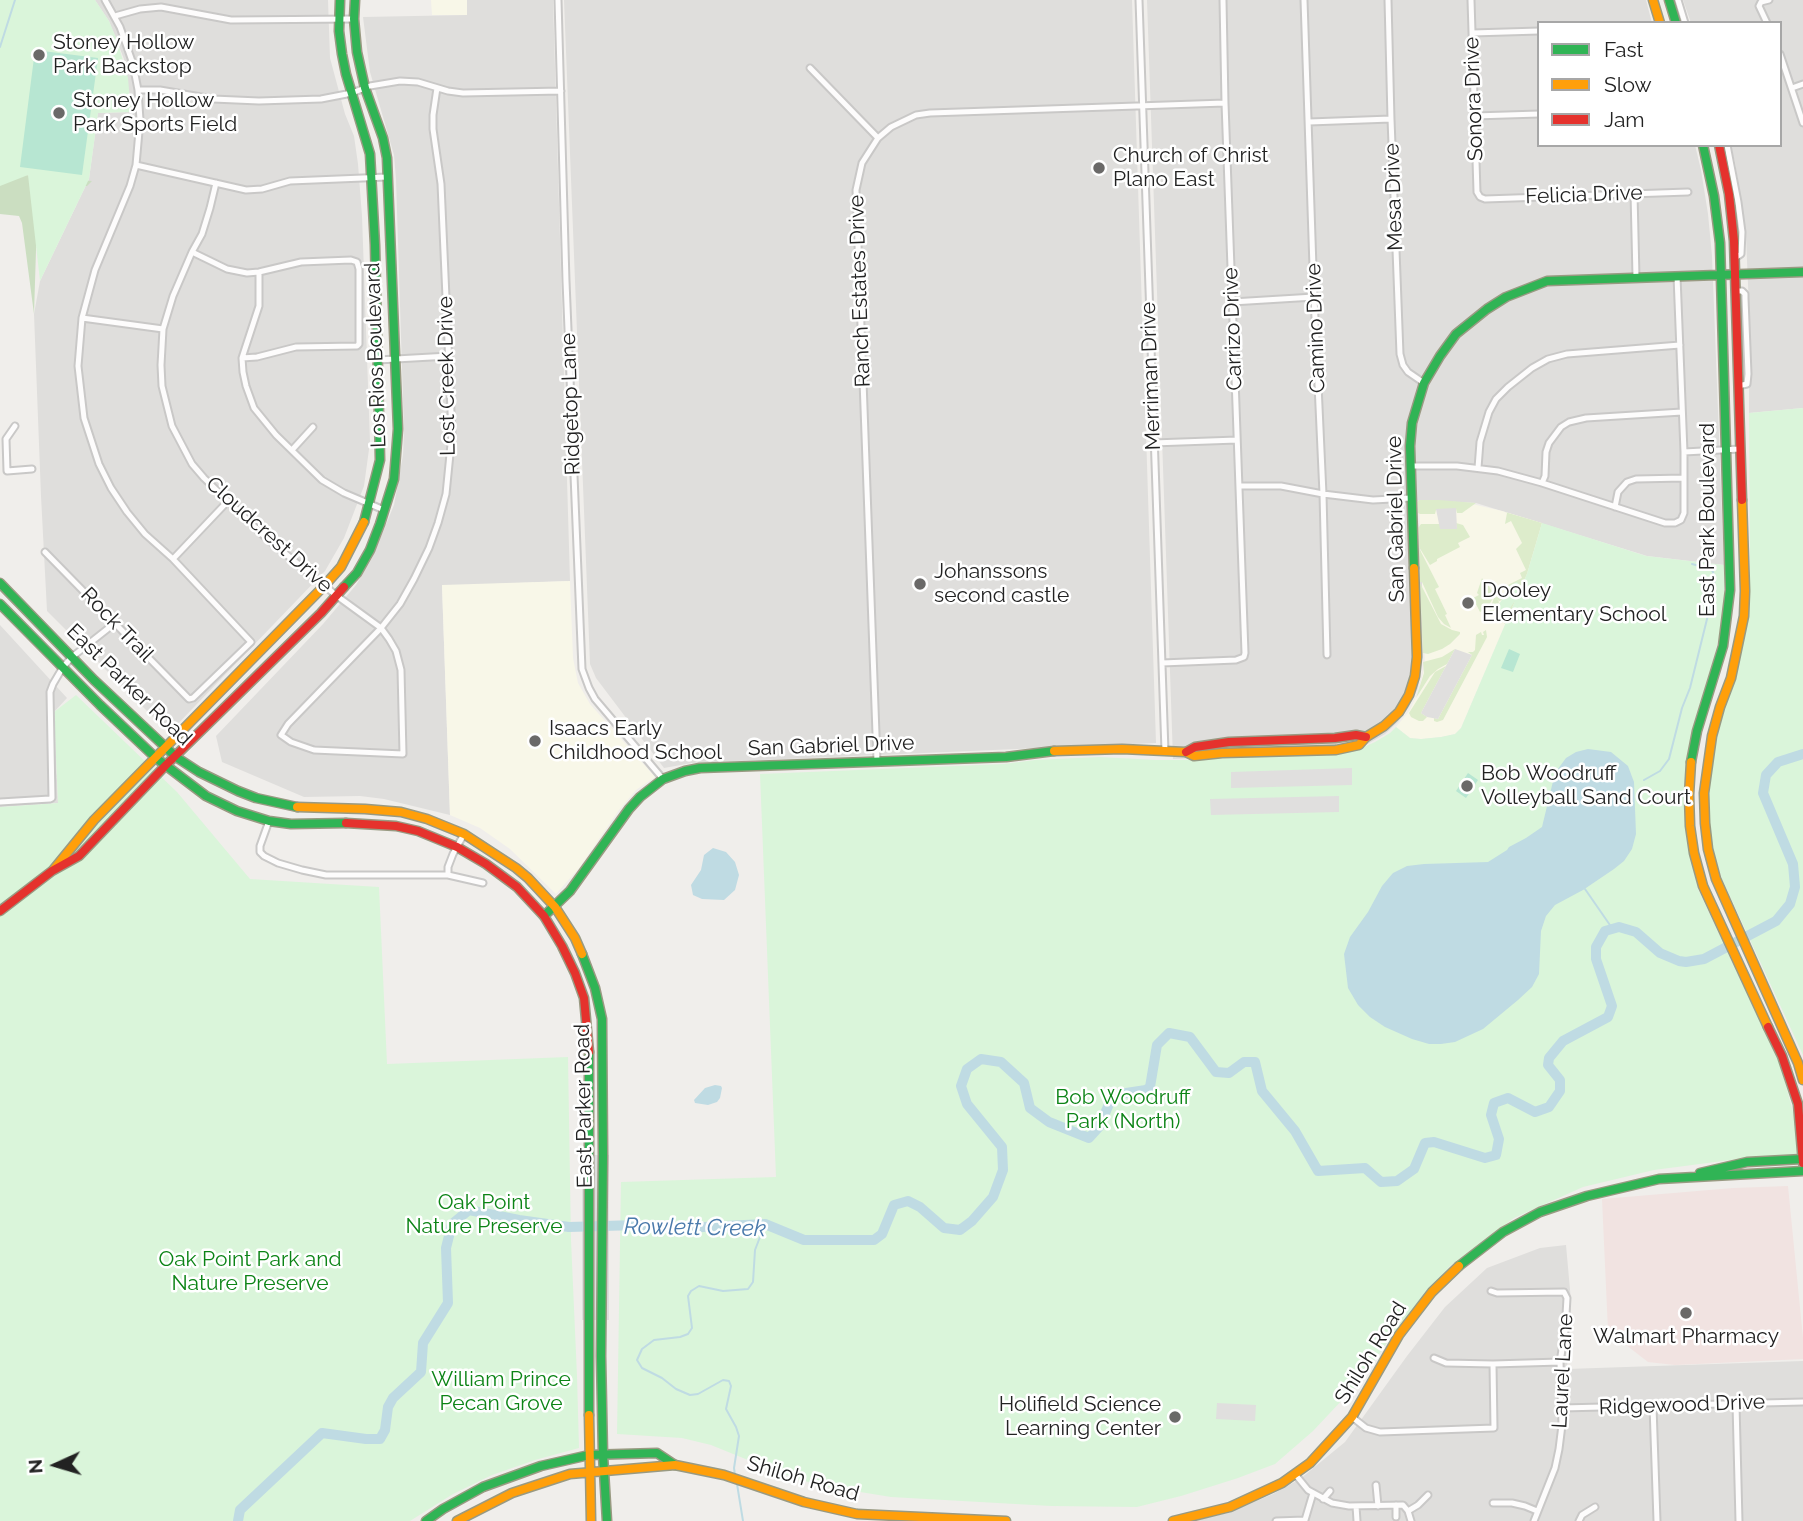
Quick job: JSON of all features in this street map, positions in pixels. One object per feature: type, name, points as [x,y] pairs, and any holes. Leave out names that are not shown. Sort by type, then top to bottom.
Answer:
[{"type":"main road","name":"Los Rios Boulevard","points":[[0,911],[52,871],[94,820],[341,567],[365,520],[380,460],[370,154],[342,54],[340,0]]},
{"type":"main road","name":"Los Rios Boulevard","points":[[52,871],[79,856],[166,765],[337,596],[357,573],[370,550],[384,510],[394,479],[397,454],[387,158],[383,138],[365,88],[357,52],[355,0]]},
{"type":"main road","points":[[1653,0],[1659,21]]},
{"type":"main road","points":[[1669,0],[1675,21]]},
{"type":"main road","name":"East Park Boulevard","points":[[1703,147],[1720,243],[1730,590],[1723,646],[1691,761],[1689,826],[1703,886],[1791,1081],[1798,1104],[1803,1160]]},
{"type":"main road","name":"East Park Boulevard","points":[[1719,147],[1729,194],[1735,258],[1744,616],[1731,677],[1712,736],[1704,793],[1704,823],[1716,878],[1798,1063],[1803,1080]]},
{"type":"main road","name":"San Gabriel Drive","points":[[544,916],[575,885],[640,797],[663,779],[685,771],[700,768],[1006,757],[1040,752],[1185,752],[1195,747],[1229,742],[1356,735],[1366,737],[1384,726],[1399,712],[1409,695],[1415,676],[1417,657],[1410,466],[1412,422],[1424,383],[1456,334],[1506,297],[1547,282],[1803,272]]},
{"type":"main road","name":"East Parker Road","points":[[0,583],[165,748],[211,779],[256,798],[293,807],[365,809],[427,819],[464,834],[516,868],[555,907],[575,938],[591,976],[602,1019],[601,1320],[607,1521]]},
{"type":"main road","name":"East Parker Road","points":[[0,604],[156,758],[206,796],[237,811],[269,821],[291,824],[364,822],[418,831],[457,847],[502,874],[544,916],[562,946],[584,998],[589,1046],[588,1320],[592,1521]]},
{"type":"main road","points":[[578,981],[591,976]]},
{"type":"main road","points":[[589,1046],[603,1045]]},
{"type":"main road","name":"Shiloh Road","points":[[1677,1178],[1747,1162],[1803,1160]]},
{"type":"main road","name":"Shiloh Road","points":[[1173,1521],[1230,1507],[1262,1493],[1295,1474],[1324,1450],[1352,1417],[1399,1335],[1433,1292],[1452,1272],[1503,1232],[1565,1203],[1659,1179],[1803,1171]]},
{"type":"main road","name":"Shiloh Road","points":[[426,1521],[483,1487],[541,1466],[589,1455],[657,1453],[676,1465]]},
{"type":"main road","name":"Shiloh Road","points":[[457,1521],[512,1493],[560,1476],[589,1471],[676,1465],[724,1475],[804,1502],[857,1514],[1006,1521]]},
{"type":"street","points":[[105,0],[115,16],[130,54],[138,90],[140,120],[136,165],[96,270],[82,318],[78,366],[85,418],[95,454],[111,488],[145,534],[173,559],[229,501]]},
{"type":"street","name":"Ridgetop Lane","points":[[558,0],[567,320],[582,669],[595,699],[663,779]]},
{"type":"street","name":"Merriman Drive","points":[[1139,0],[1165,751]]},
{"type":"street","name":"Carrizo Drive","points":[[1162,663],[1236,660],[1244,657],[1245,648],[1223,0]]},
{"type":"street","name":"Camino Drive","points":[[1304,0],[1327,656]]},
{"type":"street","name":"Mesa Drive","points":[[1388,0],[1400,354],[1408,372],[1424,383]]},
{"type":"street","name":"Sonora Drive","points":[[1471,0],[1477,192],[1480,197]]},
{"type":"street","points":[[1678,0],[1684,21]]},
{"type":"street","points":[[1767,21],[1759,6],[1761,2],[1769,0]]},
{"type":"street","points":[[115,16],[150,7],[161,7],[231,20],[354,19]]},
{"type":"street","points":[[1472,33],[1537,32]]},
{"type":"street","points":[[1782,60],[1803,123]]},
{"type":"street","points":[[810,68],[878,138]]},
{"type":"street","points":[[138,90],[160,90],[213,99],[259,101],[321,99],[400,81],[418,82],[463,93],[561,91]]},
{"type":"street","points":[[1792,88],[1803,84]]},
{"type":"street","name":"Lost Creek Drive","points":[[403,754],[314,750],[290,742],[281,735],[288,724],[381,628],[400,604],[433,536],[446,494],[452,433],[441,184],[433,129],[437,88]]},
{"type":"street","name":"Ranch Estates Drive","points":[[877,761],[856,190],[868,150],[891,127],[916,115],[930,113],[1225,103]]},
{"type":"street","points":[[1475,116],[1537,114]]},
{"type":"street","points":[[1309,122],[1391,119]]},
{"type":"street","name":"East Park Boulevard","points":[[1727,147],[1742,232],[1741,254],[1735,258]]},
{"type":"street","points":[[136,165],[246,190],[262,189],[290,181],[387,177]]},
{"type":"street","name":"Cloudcrest Drive","points":[[216,183],[202,234],[173,296],[163,329],[162,386],[172,426],[192,464],[265,537],[381,628],[396,651],[401,670],[403,754]]},
{"type":"street","name":"Felicia Drive","points":[[1480,197],[1485,199],[1688,192]]},
{"type":"street","points":[[1634,193],[1636,277]]},
{"type":"street","points":[[192,252],[227,269],[247,273],[302,262],[357,262],[359,344],[296,346],[257,357],[242,358]]},
{"type":"street","points":[[259,272],[259,306],[242,358],[246,386],[254,408],[276,435],[322,480],[337,490],[384,510]]},
{"type":"street","points":[[1410,466],[1441,465],[1498,471],[1665,523],[1678,521],[1684,513],[1684,452],[1677,276]]},
{"type":"street","points":[[1232,302],[1314,297]]},
{"type":"street","points":[[82,318],[163,329]]},
{"type":"street","points":[[1478,468],[1480,442],[1496,399],[1532,368],[1548,359],[1567,354],[1680,345]]},
{"type":"street","points":[[378,360],[449,356]]},
{"type":"street","points":[[1542,483],[1546,452],[1561,426],[1586,418],[1682,412]]},
{"type":"street","points":[[15,426],[6,439],[7,471],[32,470]]},
{"type":"street","points":[[292,450],[313,427]]},
{"type":"street","points":[[1153,443],[1237,440]]},
{"type":"street","points":[[1684,452],[1740,449]]},
{"type":"street","points":[[1615,507],[1618,492],[1627,482],[1636,479],[1684,478]]},
{"type":"street","points":[[1240,486],[1281,486],[1373,500],[1411,498]]},
{"type":"street","name":"Rock Trail","points":[[46,552],[189,699],[251,642],[173,559]]},
{"type":"street","points":[[0,802],[52,798],[50,692],[63,667],[72,657],[115,623]]},
{"type":"street","points":[[269,821],[260,852],[278,863],[302,870],[326,875],[448,875],[483,883]]},
{"type":"street","points":[[448,875],[448,867],[464,834]]},
{"type":"street","name":"Laurel Lane","points":[[1491,1291],[1564,1292],[1567,1298],[1560,1362],[1562,1408],[1559,1448],[1555,1468],[1534,1521]]},
{"type":"street","points":[[1434,1358],[1446,1363],[1560,1362]]},
{"type":"street","points":[[1352,1417],[1366,1428],[1380,1432],[1494,1428],[1493,1364]]},
{"type":"street","name":"Ridgewood Drive","points":[[1562,1408],[1803,1402]]},
{"type":"street","points":[[1736,1404],[1739,1521]]},
{"type":"street","points":[[1653,1406],[1657,1521]]},
{"type":"street","points":[[1295,1474],[1304,1486],[1323,1499],[1338,1505],[1403,1505],[1411,1521]]},
{"type":"street","points":[[1376,1485],[1378,1506]]},
{"type":"street","points":[[1323,1499],[1330,1490]]},
{"type":"street","points":[[1276,1521],[1305,1520],[1313,1493]]},
{"type":"street","points":[[1408,1511],[1428,1495]]},
{"type":"street","points":[[1493,1503],[1512,1503],[1537,1511]]},
{"type":"street","points":[[1396,1505],[1396,1517]]},
{"type":"street","points":[[1356,1506],[1357,1521]]},
{"type":"street","points":[[1579,1521],[1586,1511],[1595,1507]]},
{"type":"shaded area","points":[[95,0],[328,0],[330,58],[345,114],[354,136],[358,164],[370,442],[364,486],[344,538],[325,571],[169,733],[47,611],[34,314],[40,281],[89,179],[98,113],[131,112],[124,59],[109,21]]},
{"type":"shaded area","points":[[431,0],[467,0],[467,15],[432,15]]},
{"type":"shaded area","points":[[467,0],[553,0],[570,581],[442,586],[450,815],[360,796],[304,797],[222,762],[216,736],[323,624],[356,585],[372,558],[394,505],[403,455],[404,432],[396,179],[394,155],[370,72],[363,17],[467,15]]},
{"type":"shaded area","points":[[564,0],[1132,0],[1156,743],[692,763],[664,768],[596,678],[590,664]]},
{"type":"shaded area","points":[[1147,0],[1646,0],[1651,21],[1537,21],[1537,147],[1695,147],[1708,214],[1712,256],[1724,565],[1647,556],[1476,503],[1419,500],[1423,653],[1418,688],[1398,722],[1385,734],[1357,750],[1341,753],[1173,759]]},
{"type":"shaded area","points":[[1683,0],[1803,0],[1803,408],[1749,413],[1746,237],[1731,147],[1782,147],[1782,21],[1690,21]]},
{"type":"shaded area","name":"Dooley Elementary School","points":[[1419,501],[1468,503],[1542,523],[1527,574],[1461,728],[1455,734],[1421,739],[1410,738],[1396,727],[1410,710],[1419,690],[1425,665]]},
{"type":"shaded area","points":[[1456,508],[1457,529],[1440,529],[1436,509]]},
{"type":"shaded area","name":"Isaacs Early Childhood School","points":[[570,581],[573,658],[578,683],[590,704],[655,777],[636,790],[619,810],[579,868],[556,894],[510,849],[480,828],[450,815],[442,585]]},
{"type":"shaded area","points":[[0,625],[67,698],[54,712],[58,803],[0,807]]},
{"type":"shaded area","points":[[1455,649],[1472,655],[1438,719],[1427,717],[1421,713]]},
{"type":"shaded area","points":[[1352,768],[1352,785],[1231,788],[1231,772]]},
{"type":"shaded area","points":[[1339,796],[1339,812],[1211,815],[1210,799]]},
{"type":"shaded area","points":[[1788,1186],[1803,1359],[1675,1365],[1648,1362],[1608,1331],[1602,1199]]},
{"type":"shaded area","points":[[1566,1245],[1571,1301],[1567,1369],[1803,1361],[1803,1521],[1192,1521],[1228,1513],[1300,1479],[1345,1442],[1445,1307],[1487,1268],[1540,1248]]},
{"type":"shaded area","points":[[1217,1403],[1256,1405],[1255,1421],[1216,1419]]},
{"type":"green space","points":[[0,0],[14,174],[92,181],[87,186],[51,188],[37,218],[34,314],[22,223],[19,216],[0,214]]},
{"type":"green space","points":[[0,0],[95,0],[109,21],[128,78],[131,112],[98,113],[89,179],[40,281],[28,175],[0,186]]},
{"type":"green space","name":"Stoney Hollow Park Sports Field","points":[[35,50],[98,58],[82,175],[20,167]]},
{"type":"green space","points":[[1803,408],[1803,1055],[1722,879],[1713,850],[1709,791],[1716,737],[1740,660],[1748,606],[1749,413]]},
{"type":"green space","points":[[1417,502],[1476,503],[1462,513],[1457,513],[1456,509],[1420,514]]},
{"type":"green space","points":[[1505,512],[1542,523],[1527,574],[1505,624],[1498,616],[1489,612],[1494,598],[1507,592],[1502,600],[1497,599],[1499,602],[1495,610],[1520,589],[1518,583],[1508,587],[1508,592],[1506,586],[1522,578],[1520,573],[1526,570],[1516,549],[1522,543],[1511,521],[1505,524]]},
{"type":"green space","points":[[1456,523],[1463,525],[1470,537],[1458,543],[1460,547],[1430,565],[1419,547],[1418,528],[1421,524],[1440,524],[1457,528]]},
{"type":"green space","name":"Bob Woodruff Park (North)","points":[[1542,523],[1646,556],[1724,565],[1724,602],[1719,637],[1687,757],[1685,827],[1698,889],[1781,1067],[1794,1116],[1797,1156],[1738,1159],[1654,1170],[1583,1187],[1514,1218],[1450,1266],[1398,1327],[1361,1380],[1313,1431],[1275,1464],[1181,1496],[1137,1507],[1051,1506],[891,1497],[817,1485],[711,1445],[682,1438],[617,1434],[621,1182],[776,1177],[760,774],[1004,764],[1099,757],[1193,760],[1222,756],[1341,753],[1375,742],[1396,727],[1410,738],[1455,734],[1461,728],[1515,601],[1504,613],[1495,610],[1509,586],[1517,582],[1521,587]]},
{"type":"green space","points":[[1419,548],[1439,587],[1435,589],[1451,628],[1438,617],[1420,582]]},
{"type":"green space","points":[[1482,578],[1494,596],[1487,609],[1480,612],[1473,598],[1479,595],[1477,593]]},
{"type":"green space","points":[[1420,583],[1441,624],[1460,632],[1450,644],[1428,654],[1423,653]]},
{"type":"green space","points":[[1486,630],[1487,637],[1443,720],[1434,721],[1434,718],[1438,719],[1472,655],[1468,652],[1475,650],[1476,635],[1481,632],[1484,635]]},
{"type":"green space","points":[[1455,649],[1447,664],[1430,676],[1416,698],[1424,673],[1423,662],[1442,657]]},
{"type":"green space","points":[[1509,649],[1520,654],[1513,672],[1501,668]]},
{"type":"green space","points":[[1446,666],[1421,713],[1427,717],[1419,721],[1411,717],[1409,713],[1435,672]]},
{"type":"green space","name":"Oak Point Park and Nature Preserve","points":[[76,695],[177,792],[250,879],[379,887],[387,1064],[568,1057],[571,1240],[579,1448],[492,1475],[453,1494],[410,1521],[0,1521],[0,807],[58,803],[54,712]]},
{"type":"green space","name":"Bob Woodruff Volleyball Sand Court","points":[[1468,773],[1478,780],[1466,798],[1456,791]]},
{"type":"water","points":[[1588,749],[1611,752],[1628,766],[1634,782],[1636,834],[1632,849],[1624,861],[1583,890],[1555,905],[1546,916],[1541,931],[1539,974],[1532,987],[1483,1029],[1455,1042],[1429,1044],[1412,1039],[1370,1017],[1358,1005],[1348,988],[1344,954],[1350,937],[1382,886],[1393,873],[1407,866],[1488,862],[1526,838],[1542,827],[1555,773],[1566,758]]},
{"type":"water","points":[[713,848],[726,852],[735,862],[739,875],[735,890],[724,900],[702,899],[693,895],[691,885],[701,870],[704,855]]},
{"type":"water","points":[[715,1085],[722,1088],[717,1102],[708,1105],[695,1103],[694,1100],[705,1088]]},
{"type":"pier","points":[[582,1155],[609,1155],[609,1320],[582,1320]]},
{"type":"waterway","points":[[0,47],[15,0]]},
{"type":"waterway","points":[[1644,780],[1660,771],[1669,759],[1708,615],[1715,578],[1711,569],[1692,564]]},
{"type":"waterway","name":"Rowlett Creek","points":[[238,1521],[240,1510],[322,1433],[380,1439],[385,1430],[388,1407],[393,1398],[421,1372],[423,1343],[448,1303],[446,1248],[452,1224],[469,1210],[569,1227],[637,1225],[683,1228],[765,1224],[804,1240],[874,1240],[882,1234],[894,1205],[908,1201],[920,1207],[944,1228],[960,1230],[972,1221],[993,1197],[1003,1170],[1002,1147],[967,1104],[961,1086],[967,1069],[981,1059],[1001,1062],[1024,1083],[1030,1108],[1049,1122],[1089,1138],[1099,1127],[1113,1095],[1150,1087],[1157,1045],[1169,1033],[1190,1037],[1216,1072],[1229,1073],[1244,1062],[1255,1062],[1262,1091],[1295,1131],[1318,1171],[1365,1168],[1381,1182],[1397,1181],[1414,1169],[1425,1143],[1434,1142],[1485,1158],[1496,1155],[1499,1139],[1491,1115],[1494,1103],[1508,1098],[1535,1112],[1549,1107],[1560,1091],[1560,1080],[1548,1065],[1549,1058],[1563,1041],[1608,1017],[1612,1006],[1596,959],[1596,947],[1605,931],[1619,927],[1636,932],[1660,953],[1686,962],[1704,959],[1776,921],[1790,904],[1795,887],[1793,864],[1763,793],[1766,775],[1778,762],[1803,754]]},
{"type":"waterway","points":[[1585,889],[1612,928]]},
{"type":"waterway","points":[[735,1475],[739,1436],[726,1409],[731,1386],[729,1381],[723,1380],[698,1394],[690,1395],[642,1368],[637,1360],[642,1349],[654,1340],[688,1334],[692,1328],[688,1296],[691,1291],[699,1286],[723,1291],[748,1289],[753,1282],[755,1250],[765,1224]]},
{"type":"waterway","points":[[737,1484],[743,1521]]},
{"type":"traffic: fast","points":[[340,0],[339,31],[342,54],[370,154],[375,245],[380,460],[364,522]]},
{"type":"traffic: fast","points":[[344,587],[357,573],[380,524],[394,479],[398,429],[387,158],[383,138],[365,88],[357,52],[355,0]]},
{"type":"traffic: fast","points":[[1669,0],[1675,21]]},
{"type":"traffic: fast","points":[[1691,762],[1697,731],[1723,646],[1730,590],[1720,243],[1703,147]]},
{"type":"traffic: fast","points":[[1414,568],[1410,446],[1412,423],[1424,383],[1440,356],[1456,334],[1487,309],[1506,297],[1547,281],[1803,272]]},
{"type":"traffic: fast","points":[[0,583],[94,680],[176,757],[238,791],[297,807]]},
{"type":"traffic: fast","points":[[0,604],[156,758],[206,796],[237,811],[269,821],[291,824],[346,823]]},
{"type":"traffic: fast","points":[[544,916],[570,891],[640,797],[663,779],[685,771],[700,768],[1006,757],[1054,751]]},
{"type":"traffic: fast","points":[[582,954],[595,988],[602,1019],[601,1356],[607,1521]]},
{"type":"traffic: fast","points":[[589,1052],[589,1415]]},
{"type":"traffic: fast","points":[[1700,1173],[1747,1162],[1803,1159]]},
{"type":"traffic: fast","points":[[1459,1266],[1503,1232],[1540,1212],[1587,1196],[1659,1179],[1803,1171]]},
{"type":"traffic: fast","points":[[426,1521],[483,1487],[541,1466],[589,1455],[657,1453],[675,1465]]},
{"type":"traffic: slow","points":[[1653,0],[1659,21]]},
{"type":"traffic: slow","points":[[1742,500],[1744,616],[1731,678],[1712,736],[1704,793],[1705,823],[1716,879],[1798,1063],[1803,1080]]},
{"type":"traffic: slow","points":[[54,869],[94,820],[325,585],[341,567],[364,522]]},
{"type":"traffic: slow","points":[[1054,751],[1122,749],[1186,752],[1194,756],[1336,750],[1359,745],[1399,712],[1409,695],[1415,676],[1417,657],[1414,568]]},
{"type":"traffic: slow","points":[[1691,762],[1690,826],[1703,886],[1768,1027]]},
{"type":"traffic: slow","points":[[297,807],[401,812],[464,834],[528,878],[555,907],[582,954]]},
{"type":"traffic: slow","points":[[1173,1521],[1230,1507],[1282,1483],[1310,1463],[1352,1417],[1399,1335],[1432,1292],[1459,1266]]},
{"type":"traffic: slow","points":[[589,1415],[591,1521]]},
{"type":"traffic: slow","points":[[457,1521],[512,1493],[570,1474],[675,1465],[724,1475],[804,1502],[857,1514],[1006,1521]]},
{"type":"traffic: jam","points":[[1719,147],[1729,194],[1734,241],[1742,500]]},
{"type":"traffic: jam","points":[[0,911],[52,871],[79,856],[344,587]]},
{"type":"traffic: jam","points":[[1186,752],[1195,747],[1229,742],[1356,735],[1366,737]]},
{"type":"traffic: jam","points":[[346,823],[396,826],[418,831],[457,847],[517,887],[544,916],[575,973],[584,998],[589,1052]]},
{"type":"traffic: jam","points":[[1768,1027],[1782,1056],[1798,1104],[1803,1163]]},
{"type":"place","name":"Stoney Hollow Park Backstop","points":[[39,55]]},
{"type":"place","name":"Stoney Hollow Park Sports Field","points":[[59,113]]},
{"type":"place","name":"Church of Christ Plano East","points":[[1099,168]]},
{"type":"place","name":"Johanssons second castle","points":[[920,584]]},
{"type":"place","name":"Dooley Elementary School","points":[[1468,603]]},
{"type":"place","name":"Isaacs Early Childhood School","points":[[535,741]]},
{"type":"place","name":"Bob Woodruff Volleyball Sand Court","points":[[1467,786]]},
{"type":"place","name":"Walmart Pharmacy","points":[[1686,1313]]},
{"type":"place","name":"Holifield Science Learning Center","points":[[1175,1417]]},
{"type":"park label","name":"Oak Point Nature Preserve","points":[[484,1215]]},
{"type":"park label","name":"William Prince Pecan Grove","points":[[501,1392]]}]
